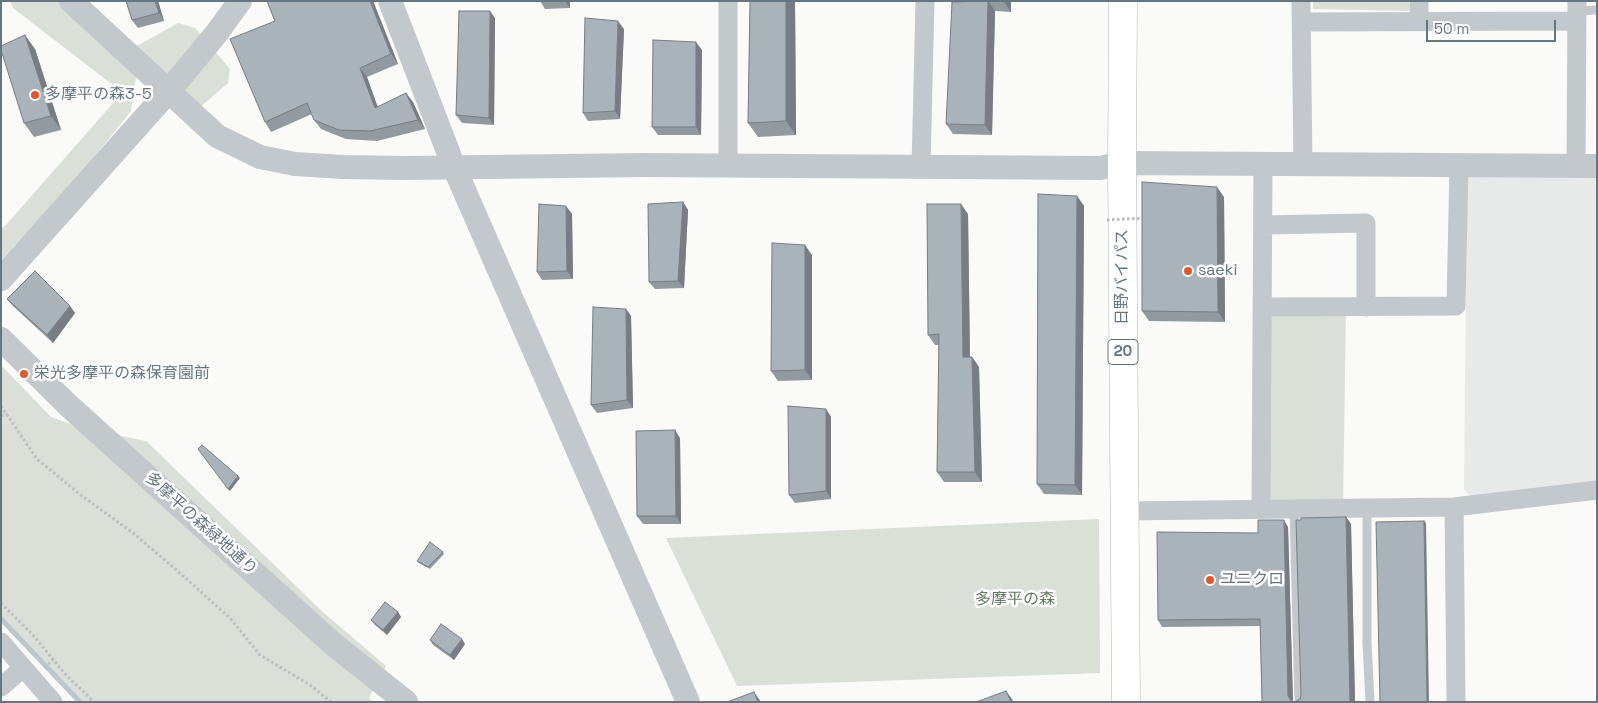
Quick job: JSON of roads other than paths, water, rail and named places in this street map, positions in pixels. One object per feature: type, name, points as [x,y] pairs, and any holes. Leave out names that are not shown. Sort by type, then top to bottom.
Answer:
[{"type":"highway","name":"日野バイパス","points":[[1124,1],[1122,163],[1126,702]]},
{"type":"street","points":[[71,1],[217,136],[260,157],[295,164],[344,167],[728,165],[1100,168],[1122,163],[1586,166],[1577,11],[1419,22],[1301,22]]},
{"type":"street","points":[[1,279],[168,92],[216,34],[240,1]]},
{"type":"street","points":[[390,1],[454,167],[688,702]]},
{"type":"street","points":[[728,1],[728,165]]},
{"type":"street","points":[[921,167],[925,1]]},
{"type":"street","points":[[1301,1],[1303,165]]},
{"type":"street","points":[[1419,1],[1419,22]]},
{"type":"street","points":[[1261,509],[1263,164]]},
{"type":"street","points":[[1262,307],[1456,306],[1459,166]]},
{"type":"street","points":[[1263,225],[1366,223],[1366,307]]},
{"type":"street","name":"多摩平の森緑地通り","points":[[1,339],[69,406],[334,644],[406,702]]},
{"type":"street","points":[[1124,511],[1454,508],[1597,490]]},
{"type":"street","points":[[1454,508],[1456,702]]},
{"type":"street","points":[[1,642],[53,702]]},
{"type":"street","points":[[1,687],[23,668]]},
{"type":"lane","points":[[1577,11],[1597,10]]},
{"type":"lane","points":[[1367,508],[1370,702]]},
{"type":"lane","points":[[1294,509],[1299,702]]},
{"type":"waterway","points":[[1,619],[80,702]]},
{"type":"place","name":"多摩平の森3-5","points":[[35,95]]},
{"type":"place","name":"saeki","points":[[1188,271]]},
{"type":"place","name":"栄光多摩平の森保育園前","points":[[24,374]]},
{"type":"place","name":"ユニクロ","points":[[1210,580]]},
{"type":"park label","name":"多摩平の森","points":[[1015,600]]}]
